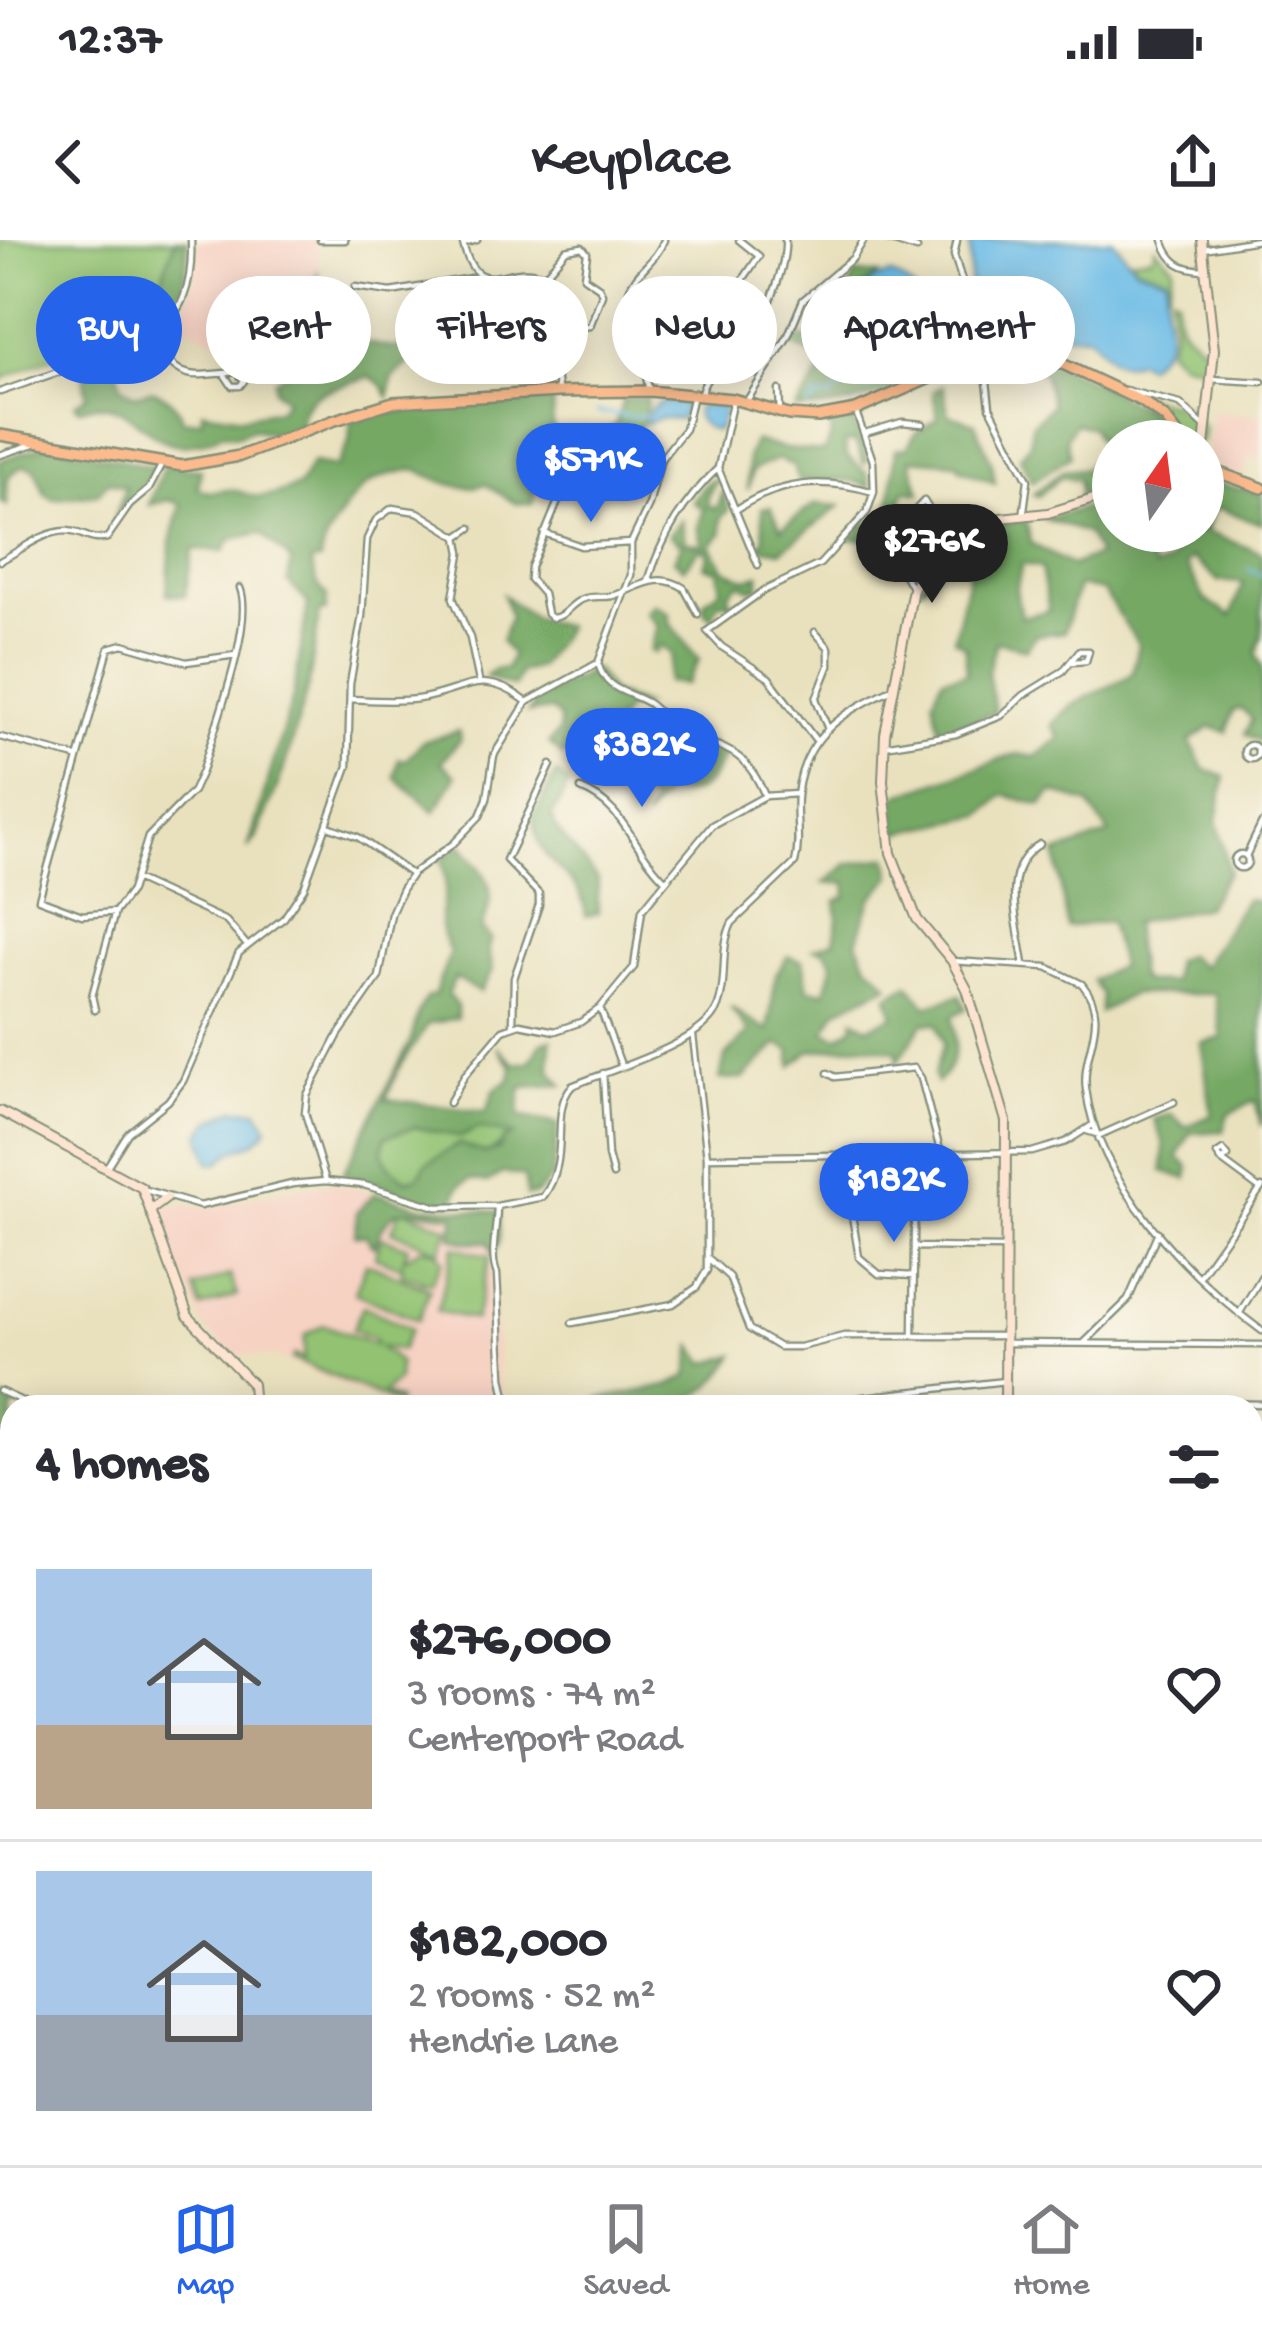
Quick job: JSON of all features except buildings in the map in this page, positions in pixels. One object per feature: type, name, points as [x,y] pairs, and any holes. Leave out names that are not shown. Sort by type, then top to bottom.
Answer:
[{"type":"main road","points":[[1202,244],[1214,350],[1207,420]]},
{"type":"main road","points":[[1075,369],[1167,420]]},
{"type":"main road","points":[[0,435],[162,464],[195,465],[240,456],[393,402],[650,392],[733,399],[780,413],[818,417],[856,410],[916,384]]},
{"type":"main road","points":[[1224,474],[1262,488]]},
{"type":"main road","points":[[1005,1395],[1006,1120],[968,989],[917,919],[891,853],[884,746],[913,589],[942,530],[962,522],[1023,517],[1092,502]]},
{"type":"main road","points":[[0,1111],[142,1188],[188,1316],[252,1384],[253,1395]]},
{"type":"main road","points":[[151,1210],[166,1198]]},
{"type":"street","points":[[182,301],[192,271],[191,240]]},
{"type":"street","points":[[320,240],[345,240]]},
{"type":"street","points":[[477,240],[463,242],[470,266],[482,276]]},
{"type":"street","points":[[639,276],[654,261],[664,240]]},
{"type":"street","points":[[739,240],[759,256],[745,276]]},
{"type":"street","points":[[765,796],[740,758],[720,743],[675,728],[647,703],[613,688],[598,663],[631,575],[632,543],[664,452],[685,429],[704,380],[756,330],[787,257],[784,240]]},
{"type":"street","points":[[746,402],[787,338],[802,300],[853,258],[864,240]]},
{"type":"street","points":[[888,240],[917,249]]},
{"type":"street","points":[[957,240],[954,255],[960,276]]},
{"type":"street","points":[[1163,240],[1170,259],[1180,266],[1205,270]]},
{"type":"street","points":[[1202,244],[1258,240]]},
{"type":"street","points":[[512,276],[536,272],[544,276],[566,250],[578,246],[587,253],[584,276]]},
{"type":"street","points":[[588,280],[602,294],[588,326]]},
{"type":"street","points":[[1210,379],[1262,382]]},
{"type":"street","points":[[0,392],[36,380]]},
{"type":"street","points":[[558,384],[559,392]]},
{"type":"street","points":[[648,384],[650,392]]},
{"type":"street","points":[[988,384],[992,412],[1028,480],[1023,517]]},
{"type":"street","points":[[779,390],[780,413]]},
{"type":"street","points":[[1120,391],[1180,404],[1197,420]]},
{"type":"street","points":[[648,582],[668,529],[695,488],[718,468],[733,399]]},
{"type":"street","points":[[815,739],[770,678],[722,647],[707,631],[763,591],[820,564],[866,512],[874,492],[873,460],[856,410]]},
{"type":"street","points":[[865,433],[902,422],[923,424]]},
{"type":"street","points":[[0,455],[50,441]]},
{"type":"street","points":[[0,561],[58,533],[107,538],[130,505],[149,489],[162,464]]},
{"type":"street","points":[[718,468],[758,565]]},
{"type":"street","points":[[656,477],[629,476],[588,494],[561,494],[529,573],[552,618],[562,616],[578,601],[614,596],[664,579],[690,595],[698,614]]},
{"type":"street","points":[[737,509],[768,490],[817,482],[874,492]]},
{"type":"street","points":[[913,589],[896,555],[899,530],[926,499],[942,530]]},
{"type":"street","points":[[106,1168],[128,1133],[168,1101],[183,1081],[227,974],[246,944],[284,918],[299,900],[348,766],[365,548],[376,520],[392,508],[410,508],[458,537]]},
{"type":"street","points":[[458,537],[471,528]]},
{"type":"street","points":[[544,533],[581,546],[632,543]]},
{"type":"street","points":[[458,537],[460,560],[453,598],[470,638],[479,681]]},
{"type":"street","points":[[94,1010],[92,996],[115,912],[135,880],[153,828],[198,783],[236,656],[240,588]]},
{"type":"street","points":[[815,632],[830,648],[829,666],[816,699],[828,729]]},
{"type":"street","points":[[115,912],[82,915],[40,899],[113,644],[186,662],[236,656]]},
{"type":"street","points":[[884,746],[956,734],[1001,716],[1073,662]]},
{"type":"street","points":[[326,1181],[305,1113],[307,1096],[339,1034],[379,977],[391,914],[412,874],[453,844],[480,816],[494,754],[526,702],[598,663]]},
{"type":"street","points":[[350,699],[412,700],[479,681],[506,688],[526,702]]},
{"type":"street","points":[[142,1188],[200,1206],[292,1184],[326,1181],[364,1185],[437,1207],[497,1207],[543,1197],[561,1157],[566,1093],[572,1086],[693,1036],[717,1010],[732,923],[795,863],[797,794],[815,739],[853,709],[894,688]]},
{"type":"street","points":[[0,737],[77,758]]},
{"type":"street","points":[[513,1024],[514,978],[539,894],[506,860],[551,765]]},
{"type":"street","points":[[581,789],[618,812],[643,858],[665,880]]},
{"type":"street","points":[[448,1103],[497,1036],[513,1024],[555,1031],[581,1022],[600,1008],[630,976],[638,957],[642,910],[712,825],[765,796],[797,794]]},
{"type":"street","points":[[1246,856],[1262,823]]},
{"type":"street","points":[[328,826],[358,837],[412,874]]},
{"type":"street","points":[[1024,965],[1015,870],[1024,855],[1040,844]]},
{"type":"street","points":[[135,880],[226,921],[246,944]]},
{"type":"street","points":[[952,961],[1060,970],[1089,992],[1098,1021],[1085,1074],[1094,1124],[1123,1184],[1198,1278],[1262,1331]]},
{"type":"street","points":[[600,1008],[620,1065]]},
{"type":"street","points":[[572,1323],[673,1304],[697,1287],[707,1270],[707,1157],[693,1036]]},
{"type":"street","points":[[828,1073],[835,1077],[914,1068],[921,1078],[941,1154]]},
{"type":"street","points":[[603,1073],[608,1156],[614,1175]]},
{"type":"street","points":[[1087,1131],[1100,1135],[1174,1102]]},
{"type":"street","points":[[707,1157],[1006,1153],[1050,1148],[1094,1124]]},
{"type":"street","points":[[913,1336],[915,1154]]},
{"type":"street","points":[[842,1156],[859,1257],[879,1274],[914,1276]]},
{"type":"street","points":[[1198,1278],[1261,1188],[1222,1161]]},
{"type":"street","points":[[497,1207],[497,1239],[491,1259],[497,1274],[506,1395]]},
{"type":"street","points":[[1084,1343],[1111,1321],[1134,1291],[1158,1232]]},
{"type":"street","points":[[914,1247],[1006,1248]]},
{"type":"street","points":[[708,1258],[729,1277],[745,1323],[770,1344],[800,1347],[844,1336],[913,1336],[1262,1345]]},
{"type":"street","points":[[1239,1314],[1262,1276]]},
{"type":"street","points":[[911,1395],[1005,1382]]},
{"type":"shaded area","points":[[197,240],[317,240],[320,276],[206,276],[206,335],[182,327],[182,311],[195,280]]},
{"type":"shaded area","points":[[1212,412],[1262,416],[1260,459],[1249,457],[1242,478],[1224,473],[1224,420],[1211,420]]},
{"type":"shaded area","points":[[350,1185],[422,1208],[496,1209],[490,1259],[504,1395],[365,1395],[277,1357],[232,1354],[203,1326],[158,1214],[161,1206],[213,1206],[299,1187]]},
{"type":"green space","points":[[0,240],[179,240],[167,276],[36,276],[36,364],[0,380]]},
{"type":"green space","points":[[175,240],[187,240],[182,286],[182,276],[162,276]]},
{"type":"green space","points":[[1155,247],[1174,266],[1168,292],[1167,276],[1137,267],[1131,259],[1153,256]]},
{"type":"green space","points":[[1171,294],[1177,297],[1183,328],[1208,350],[1206,367],[1181,362],[1168,349],[1173,332]]},
{"type":"green space","points":[[371,344],[395,348],[389,397],[371,378]]},
{"type":"green space","points":[[1075,374],[1156,420],[1092,420],[1092,429],[1075,423],[1066,438],[1070,456],[1032,482],[1020,457],[1030,444],[1032,424],[1052,405],[1046,384],[1075,384]]},
{"type":"green space","points":[[85,384],[121,384],[134,395],[152,390],[163,395],[183,421],[202,420],[202,411],[242,417],[279,410],[286,399],[275,384],[347,384],[314,397],[302,415],[301,428],[277,435],[253,429],[235,436],[223,433],[197,443],[176,444],[160,438],[117,409],[100,405],[79,409],[75,404],[87,396]]},
{"type":"green space","points":[[813,384],[906,384],[851,403],[796,409]]},
{"type":"green space","points":[[943,386],[948,414],[975,423],[995,483],[960,469],[957,463],[910,459],[920,493],[905,491],[899,507],[910,511],[889,539],[850,539],[867,522],[878,529],[890,509],[896,449],[907,448],[916,432],[938,418],[933,392]]},
{"type":"green space","points":[[1128,391],[1186,408],[1196,420],[1161,420]]},
{"type":"green space","points":[[552,397],[553,434],[566,442],[615,425],[624,399],[647,398],[644,420],[635,434],[558,456],[545,467],[532,504],[515,503],[485,484],[458,486],[416,469],[370,483],[338,519],[320,561],[311,562],[327,597],[326,611],[320,612],[309,683],[282,774],[248,849],[293,697],[308,603],[288,582],[291,561],[261,533],[231,539],[224,551],[193,549],[185,596],[167,594],[171,542],[181,504],[168,500],[149,505],[164,466],[201,469],[198,488],[207,491],[268,496],[299,486],[312,463],[336,467],[349,442],[351,422],[373,413]]},
{"type":"green space","points":[[853,420],[868,459],[864,464],[855,441],[845,442],[846,455],[868,475],[870,487],[850,480],[798,481],[794,466],[778,459],[753,470],[748,490],[748,456],[754,441],[823,452],[832,423]]},
{"type":"green space","points":[[49,444],[155,467],[114,520],[126,487],[109,481],[97,494],[54,499],[45,494],[35,469],[23,465],[8,477],[7,505],[0,502],[0,460]]},
{"type":"green space","points":[[1092,462],[1092,497],[1074,503],[1080,495],[1079,480],[1061,477],[1038,496],[1033,494],[1062,471],[1084,469]]},
{"type":"green space","points":[[718,479],[707,505],[717,509],[723,491],[729,510],[721,518],[722,534],[710,545],[725,569],[747,579],[759,574],[759,587],[739,583],[728,594],[733,605],[719,601],[712,617],[704,612],[704,602],[721,589],[718,570],[704,566],[705,549],[684,568],[674,560],[682,544],[669,535],[681,520],[686,542],[703,545],[698,527],[704,509],[693,502],[706,483]]},
{"type":"green space","points":[[1224,485],[1262,494],[1262,524],[1224,510]]},
{"type":"green space","points":[[815,504],[840,506],[781,551],[759,547],[764,539],[762,508],[771,507],[781,529]]},
{"type":"green space","points":[[1092,506],[1092,543],[1087,533],[1045,519]]},
{"type":"green space","points":[[1026,521],[1031,543],[1072,566],[1096,552],[1145,552],[1155,568],[1170,562],[1176,552],[1224,552],[1224,539],[1262,553],[1262,635],[1256,655],[1262,667],[1262,742],[1245,734],[1252,719],[1241,708],[1233,711],[1227,732],[1211,727],[1190,741],[1204,769],[1225,777],[1217,820],[1229,871],[1206,907],[1133,923],[1139,978],[1172,982],[1174,961],[1187,955],[1202,967],[1246,899],[1262,903],[1262,1126],[1255,1101],[1228,1114],[1223,1131],[1190,1133],[1178,1157],[1189,1167],[1187,1179],[1163,1171],[1164,1145],[1154,1119],[1172,1114],[1185,1127],[1212,1115],[1201,1043],[1222,1038],[1215,994],[1132,994],[1100,1012],[1101,995],[1092,980],[1120,966],[1109,922],[1067,927],[1056,854],[1109,834],[1089,804],[1053,792],[1042,805],[1004,795],[982,815],[897,833],[893,797],[1017,754],[1035,757],[1060,738],[1052,725],[1060,716],[1132,674],[1139,645],[1103,591],[1078,586],[1064,632],[1036,635],[1026,649],[996,641],[988,672],[995,713],[940,731],[933,699],[943,677],[967,673],[965,646],[954,639],[971,563],[951,556],[920,589],[948,533],[957,543],[978,543],[986,524]],"holes":[[[1192,558],[1219,581],[1243,583],[1231,616],[1205,600],[1186,564]],[[1022,564],[1041,568],[1049,611],[1021,617],[1016,590]]]},
{"type":"green space","points":[[503,595],[533,618],[566,627],[539,667],[520,672],[514,687],[486,677],[495,669],[506,669],[512,655],[501,642],[510,616]]},
{"type":"green space","points":[[654,604],[669,613],[670,623],[699,660],[686,684],[667,682],[672,655],[661,645],[655,653],[650,651],[658,626],[646,612]]},
{"type":"green space","points":[[595,669],[611,692],[643,705],[629,707],[614,725],[640,738],[644,747],[660,757],[671,778],[688,772],[707,744],[725,755],[703,787],[689,793],[666,793],[645,819],[652,802],[631,784],[632,764],[614,752],[607,784],[593,785],[596,760],[588,749],[574,748],[562,756],[549,743],[559,732],[560,718],[551,710],[528,713],[540,698]]},
{"type":"green space","points":[[458,731],[461,739],[441,762],[456,776],[435,812],[395,777],[399,759],[406,760],[422,742]]},
{"type":"green space","points":[[556,773],[569,784],[552,816],[556,829],[598,879],[598,913],[586,916],[579,892],[546,855],[538,838],[533,817]]},
{"type":"green space","points":[[461,845],[488,883],[490,902],[481,928],[491,939],[493,970],[480,992],[455,978],[448,995],[457,1006],[457,1018],[428,1024],[398,1070],[386,1099],[486,1112],[495,1089],[510,1080],[512,1067],[497,1046],[515,1064],[530,1062],[542,1042],[551,1039],[550,1070],[563,1085],[522,1087],[518,1116],[558,1124],[553,1175],[537,1194],[527,1196],[524,1176],[502,1173],[488,1182],[471,1179],[459,1186],[454,1202],[431,1201],[343,1174],[411,1040],[419,1011],[427,997],[435,995],[450,952],[441,926],[446,886],[441,859]],"holes":[[[415,1127],[461,1137],[477,1128],[515,1135],[486,1153],[459,1144],[426,1164],[418,1177],[407,1180],[384,1157],[385,1137]]]},
{"type":"green space","points":[[888,857],[892,876],[871,899],[857,941],[866,962],[889,985],[837,1010],[825,1031],[838,1037],[853,1027],[854,1019],[868,1027],[894,1016],[888,996],[909,984],[926,1006],[960,995],[966,1009],[952,1016],[954,1052],[944,1076],[937,1083],[934,1076],[944,1043],[937,1023],[923,1023],[898,1062],[897,1051],[862,1045],[809,1051],[792,1066],[790,1050],[778,1044],[743,1079],[720,1079],[725,1057],[749,1032],[730,1007],[768,1031],[776,975],[788,956],[803,961],[808,989],[825,992],[833,963],[825,951],[814,948],[834,941],[836,901],[846,897],[847,883],[825,883],[848,864]]},
{"type":"green space","points":[[415,1127],[461,1137],[477,1128],[518,1134],[486,1154],[459,1144],[426,1164],[418,1177],[406,1180],[386,1162],[383,1145],[385,1137]]},
{"type":"green space","points":[[375,1193],[423,1207],[500,1212],[494,1254],[488,1242],[451,1237],[455,1215],[406,1210],[389,1218],[375,1246],[370,1244],[367,1236],[355,1235],[357,1212]]},
{"type":"green space","points":[[401,1208],[449,1228],[440,1251],[392,1231]]},
{"type":"green space","points":[[382,1237],[408,1247],[404,1258],[422,1248],[436,1251],[443,1260],[431,1283],[402,1274],[402,1264],[375,1257]]},
{"type":"green space","points":[[454,1247],[490,1256],[475,1320],[437,1311]]},
{"type":"green space","points":[[366,1263],[430,1289],[418,1320],[355,1293]]},
{"type":"green space","points":[[230,1275],[237,1295],[201,1308],[194,1288]]},
{"type":"green space","points":[[363,1306],[411,1329],[401,1350],[379,1346],[399,1362],[398,1380],[383,1393],[387,1395],[377,1395],[292,1359],[294,1355],[304,1359],[305,1335],[324,1325],[375,1344],[375,1339],[353,1329]]},
{"type":"green space","points":[[693,1346],[706,1363],[735,1355],[721,1375],[696,1395],[620,1395],[668,1386],[688,1376]]},
{"type":"water","points":[[970,240],[1113,240],[1136,268],[1166,277],[1165,345],[1147,365],[1136,360],[1122,363],[1110,358],[1089,335],[1075,334],[1075,276],[970,276]]},
{"type":"water","points":[[686,401],[682,419],[660,418],[646,424],[654,406]]},
{"type":"water","points":[[726,405],[718,430],[706,427],[697,417],[696,409]]},
{"type":"water","points":[[234,1109],[258,1110],[268,1128],[219,1163],[210,1163],[200,1134],[210,1122]]},
{"type":"waterway","points":[[808,407],[815,397],[830,398],[845,384]]},
{"type":"waterway","points":[[597,412],[648,415]]},
{"type":"waterway","points":[[1249,569],[1262,576]]}]
